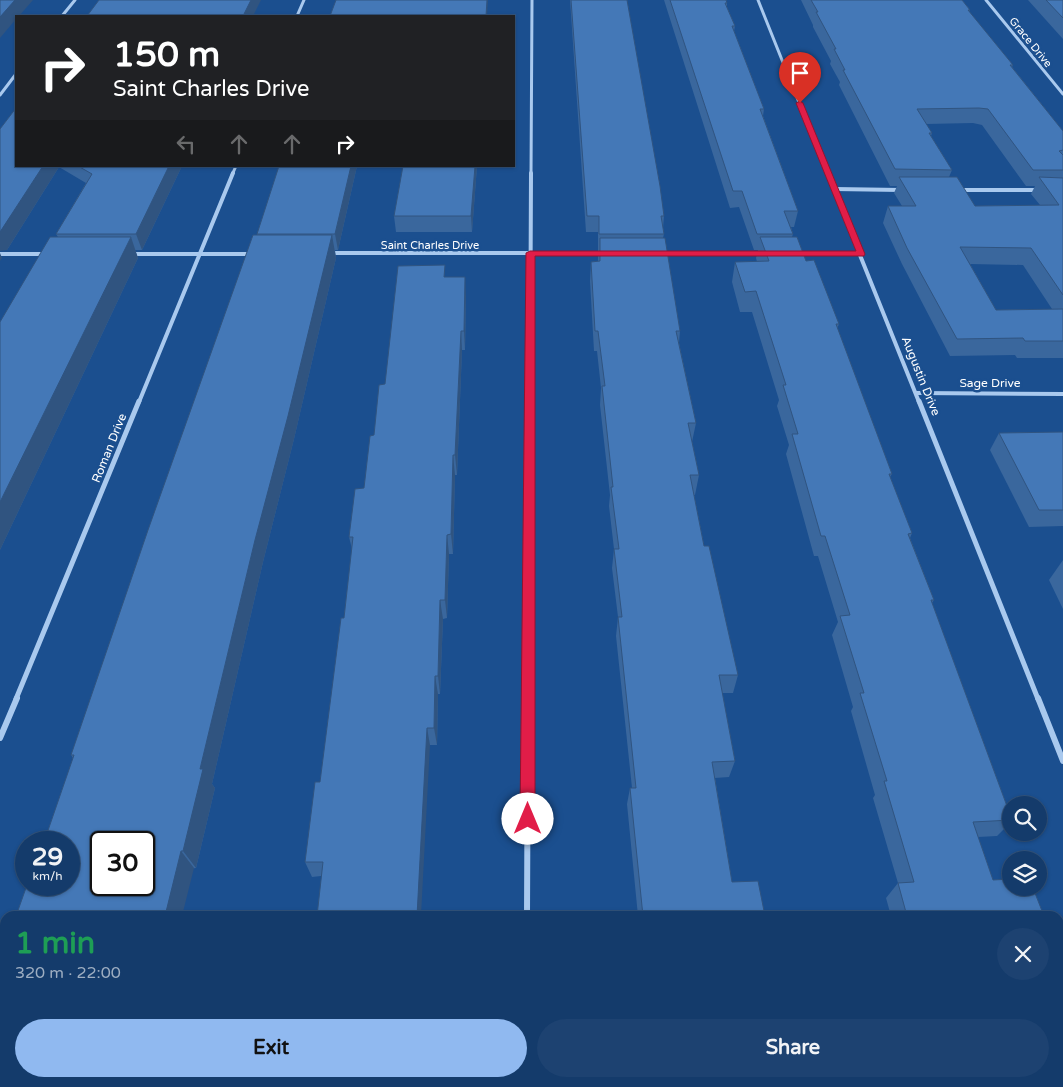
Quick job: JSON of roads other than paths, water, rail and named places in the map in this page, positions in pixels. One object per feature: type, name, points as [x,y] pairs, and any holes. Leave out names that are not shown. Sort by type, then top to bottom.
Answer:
[{"type":"street","points":[[63,15],[76,0]]},
{"type":"street","points":[[297,15],[304,0]]},
{"type":"street","points":[[527,911],[532,0]]},
{"type":"street","name":"Augustin Drive","points":[[758,0],[1060,744],[1063,761]]},
{"type":"street","name":"Grace Drive","points":[[986,0],[1063,94]]},
{"type":"street","points":[[0,94],[15,75]]},
{"type":"street","name":"Roman Drive","points":[[0,738],[236,167]]},
{"type":"street","points":[[834,190],[904,190]]},
{"type":"street","points":[[954,190],[1043,190]]},
{"type":"street","name":"Saint Charles Drive","points":[[326,254],[608,253]]},
{"type":"street","points":[[0,254],[50,254]]},
{"type":"street","points":[[130,254],[258,254]]},
{"type":"street","points":[[657,254],[774,254]]},
{"type":"street","points":[[793,254],[861,254]]},
{"type":"street","name":"Sage Drive","points":[[917,393],[1063,394]]}]
